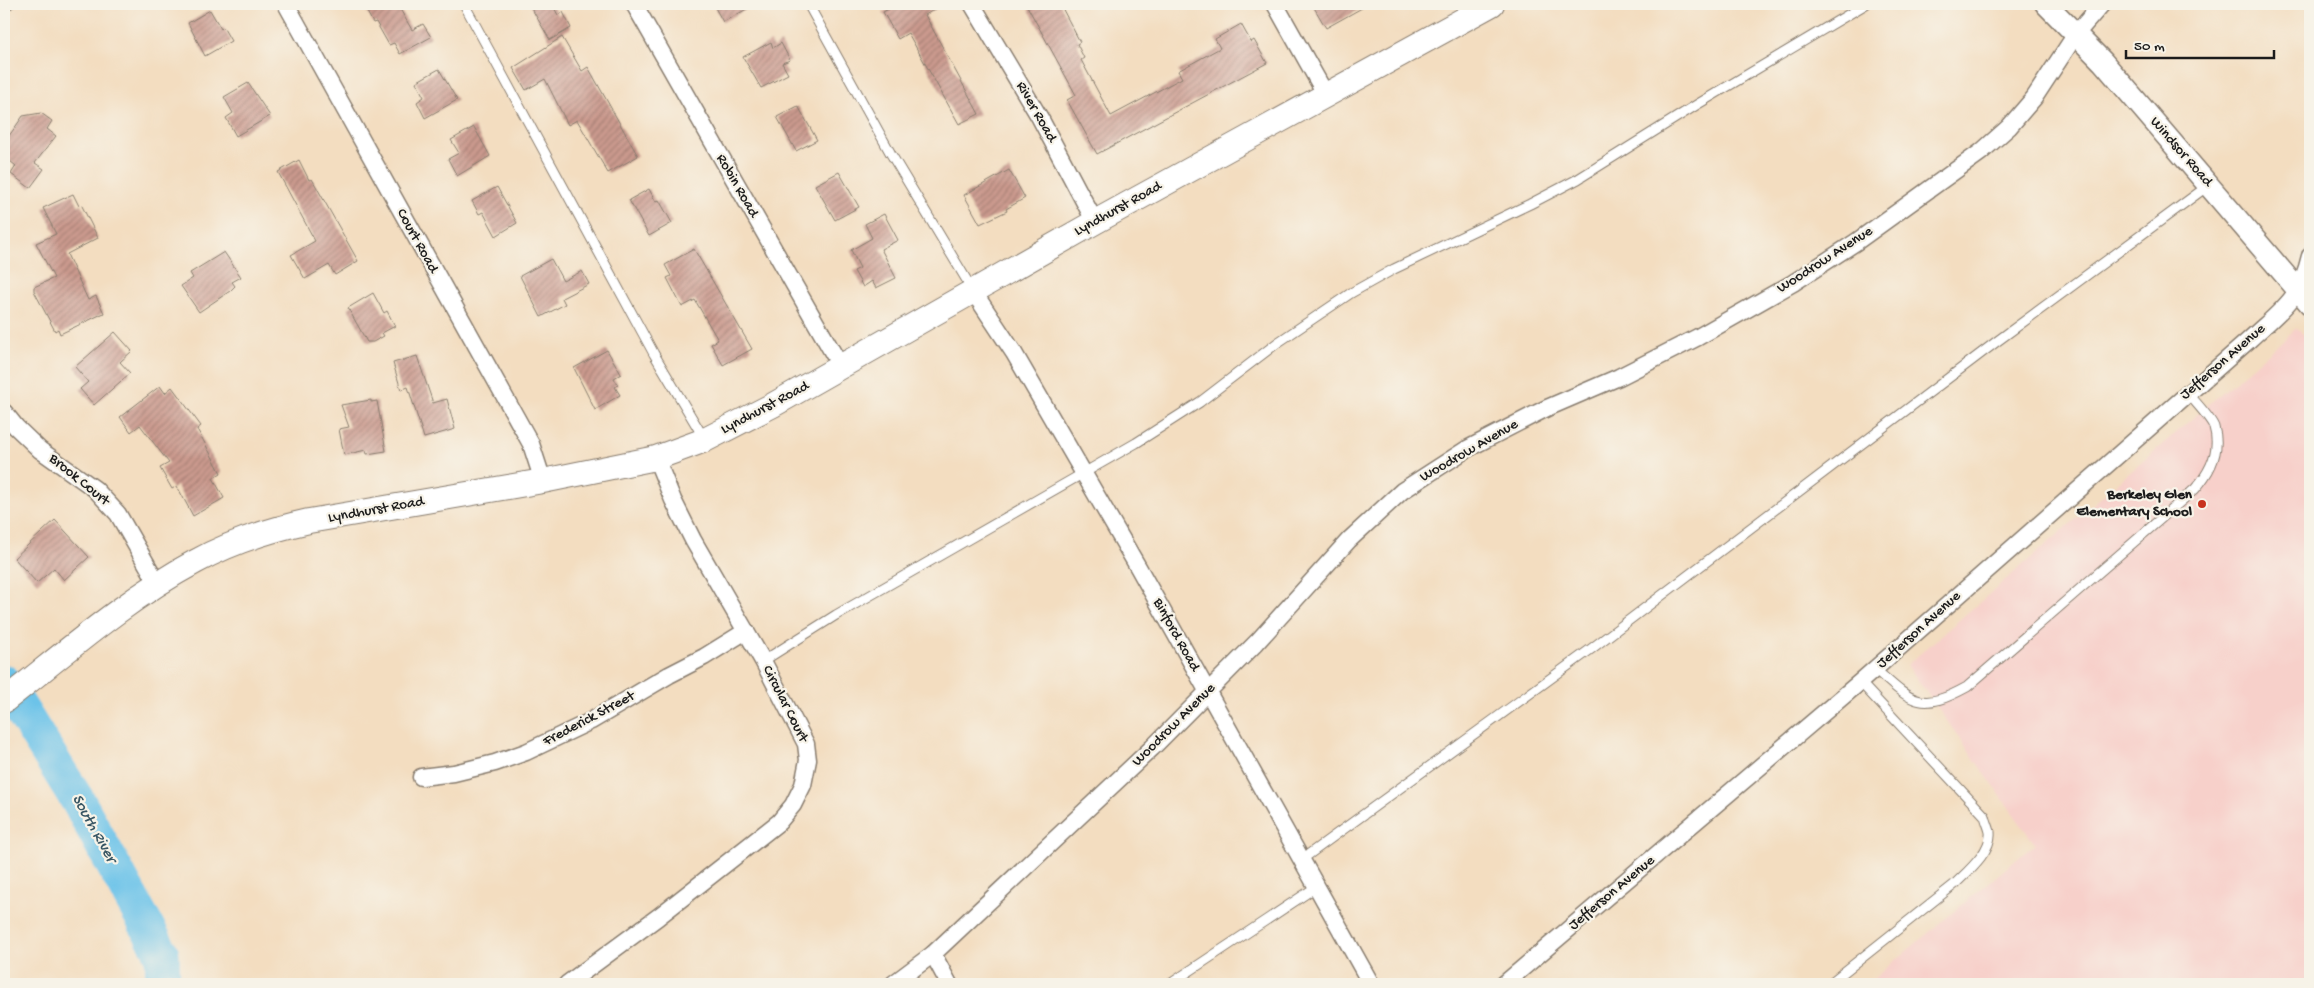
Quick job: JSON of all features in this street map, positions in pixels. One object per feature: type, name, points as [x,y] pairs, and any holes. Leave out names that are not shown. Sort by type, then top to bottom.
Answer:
[{"type":"main road","name":"Lyndhurst Road","points":[[4,701],[106,621],[158,584],[203,558],[234,543],[276,529],[543,481],[656,458],[705,440],[841,367],[1095,222],[1492,4]]},
{"type":"street","name":"Court Road","points":[[286,4],[531,444],[543,481]]},
{"type":"street","name":"Robin Road","points":[[634,4],[841,367]]},
{"type":"street","name":"River Road","points":[[972,4],[1040,118],[1095,222]]},
{"type":"street","points":[[1275,4],[1326,95]]},
{"type":"street","name":"Windsor Road","points":[[2046,4],[2103,62],[2305,297]]},
{"type":"street","name":"Woodrow Avenue","points":[[893,984],[933,954],[1152,748],[1257,642],[1355,534],[1402,491],[1467,449],[1546,408],[1619,377],[1698,338],[1793,283],[1856,242],[1981,152],[2009,127],[2034,98],[2076,34],[2102,4]]},
{"type":"street","name":"Jefferson Avenue","points":[[1504,984],[1875,669],[2292,300],[2305,297],[2306,274],[2310,256]]},
{"type":"street","name":"Binford Road","points":[[973,291],[1014,353],[1138,567],[1300,860],[1372,984]]},
{"type":"street","name":"Brook Court","points":[[4,412],[16,427],[40,450],[95,489],[118,514],[158,584]]},
{"type":"street","name":"Circular Court","points":[[567,984],[658,917],[772,828],[793,805],[803,785],[808,760],[806,744],[763,661],[677,508],[656,458]]},
{"type":"street","name":"Frederick Street","points":[[421,777],[470,769],[526,752],[591,721],[746,631]]},
{"type":"street","points":[[933,954],[949,984]]},
{"type":"lane","points":[[4,7],[9,4]]},
{"type":"lane","points":[[464,4],[654,354],[705,440]]},
{"type":"lane","points":[[808,4],[891,154],[973,291]]},
{"type":"lane","points":[[763,661],[836,615],[1136,443],[1200,402],[1276,344],[1351,293],[1394,269],[1578,179],[1698,104],[1866,4]]},
{"type":"lane","points":[[1300,860],[1591,649],[1996,342],[2210,185]]},
{"type":"lane","points":[[1875,669],[1906,696],[1924,702],[1944,700],[1967,686],[2196,489],[2206,477],[2213,464],[2216,447],[2214,426],[2188,393]]},
{"type":"lane","points":[[1829,984],[1955,884],[1973,866],[1988,845],[1990,833],[1985,816],[1860,682]]},
{"type":"lane","points":[[1170,984],[1316,887]]},
{"type":"shaded area","name":"Berkeley Glen Elementary School","points":[[2297,328],[2310,343],[2310,984],[1867,984],[2035,844],[1907,665]]},
{"type":"building","points":[[377,4],[397,4],[412,30],[423,24],[431,37],[400,54],[394,43],[389,45],[376,22],[373,23],[366,10]]},
{"type":"building","points":[[529,4],[552,4],[558,15],[563,12],[571,28],[550,40]]},
{"type":"building","points":[[713,4],[756,4],[723,22]]},
{"type":"building","points":[[898,4],[944,4],[925,15],[979,114],[959,124],[908,33],[898,39],[883,12]]},
{"type":"building","points":[[1026,4],[1060,4],[1080,42],[1077,44],[1084,58],[1081,60],[1111,116],[1182,78],[1178,71],[1220,48],[1215,39],[1241,24],[1251,42],[1254,40],[1267,63],[1097,154],[1067,100],[1076,95]]},
{"type":"building","points":[[1312,4],[1369,4],[1326,28]]},
{"type":"building","points":[[210,10],[221,29],[223,27],[231,41],[205,56],[188,23]]},
{"type":"building","points":[[562,37],[582,71],[588,67],[638,156],[608,173],[577,120],[568,125],[545,79],[526,90],[513,68]]},
{"type":"building","points":[[771,42],[773,48],[781,43],[790,60],[782,63],[788,74],[761,88],[743,57]]},
{"type":"building","points":[[439,69],[457,100],[425,118],[417,102],[424,97],[416,82]]},
{"type":"building","points":[[248,83],[270,116],[236,136],[226,118],[233,113],[224,97]]},
{"type":"building","points":[[798,106],[817,140],[796,151],[777,117]]},
{"type":"building","points":[[41,113],[52,121],[47,129],[56,136],[35,163],[44,169],[30,188],[11,174],[16,166],[4,156],[4,143],[23,116]]},
{"type":"building","points":[[474,127],[490,156],[457,176],[448,159],[459,153],[451,140]]},
{"type":"building","points":[[299,160],[309,180],[312,179],[358,261],[335,275],[329,265],[305,279],[291,255],[315,241],[278,172]]},
{"type":"building","points":[[1009,170],[1025,198],[1006,209],[1007,211],[980,224],[964,195]]},
{"type":"building","points":[[839,172],[859,207],[835,220],[815,185]]},
{"type":"building","points":[[497,187],[517,223],[496,236],[483,212],[479,214],[472,201]]},
{"type":"building","points":[[649,189],[656,202],[659,200],[672,223],[649,236],[629,200]]},
{"type":"building","points":[[73,194],[79,206],[81,204],[98,238],[67,254],[88,300],[96,296],[104,313],[60,334],[58,329],[55,331],[34,291],[34,287],[54,278],[36,243],[56,234],[43,208]]},
{"type":"building","points":[[884,214],[898,240],[881,249],[896,278],[876,288],[872,281],[863,287],[854,271],[860,268],[851,250],[872,238],[865,224]]},
{"type":"building","points":[[694,249],[752,349],[723,365],[711,344],[718,340],[695,300],[682,307],[667,278],[671,276],[665,265]]},
{"type":"building","points":[[224,252],[241,277],[232,282],[235,286],[230,291],[199,312],[181,286],[193,278],[190,273]]},
{"type":"building","points":[[551,259],[563,281],[582,271],[589,284],[562,298],[565,304],[541,317],[520,276]]},
{"type":"building","points":[[373,293],[384,313],[387,311],[395,326],[382,333],[384,336],[373,342],[367,342],[348,308]]},
{"type":"building","points":[[115,332],[132,351],[120,362],[130,373],[94,405],[80,389],[88,382],[75,367]]},
{"type":"building","points":[[607,350],[621,374],[614,378],[618,385],[615,387],[620,395],[595,410],[574,368]]},
{"type":"building","points":[[417,356],[433,403],[447,399],[455,429],[424,438],[408,387],[401,390],[393,363]]},
{"type":"building","points":[[160,386],[165,393],[172,387],[201,426],[197,429],[221,473],[213,478],[224,498],[193,516],[177,486],[172,489],[160,468],[169,463],[140,425],[131,432],[120,417]]},
{"type":"building","points":[[371,400],[371,402],[377,401],[386,451],[367,454],[366,450],[344,455],[339,429],[349,427],[341,405]]},
{"type":"building","points":[[55,520],[89,557],[64,580],[54,568],[37,583],[14,558]]},
{"type":"waterway","name":"South River","points":[[4,682],[78,801],[162,954],[163,984]]},
{"type":"place","name":"Berkeley Glen Elementary School","points":[[2202,504]]}]
